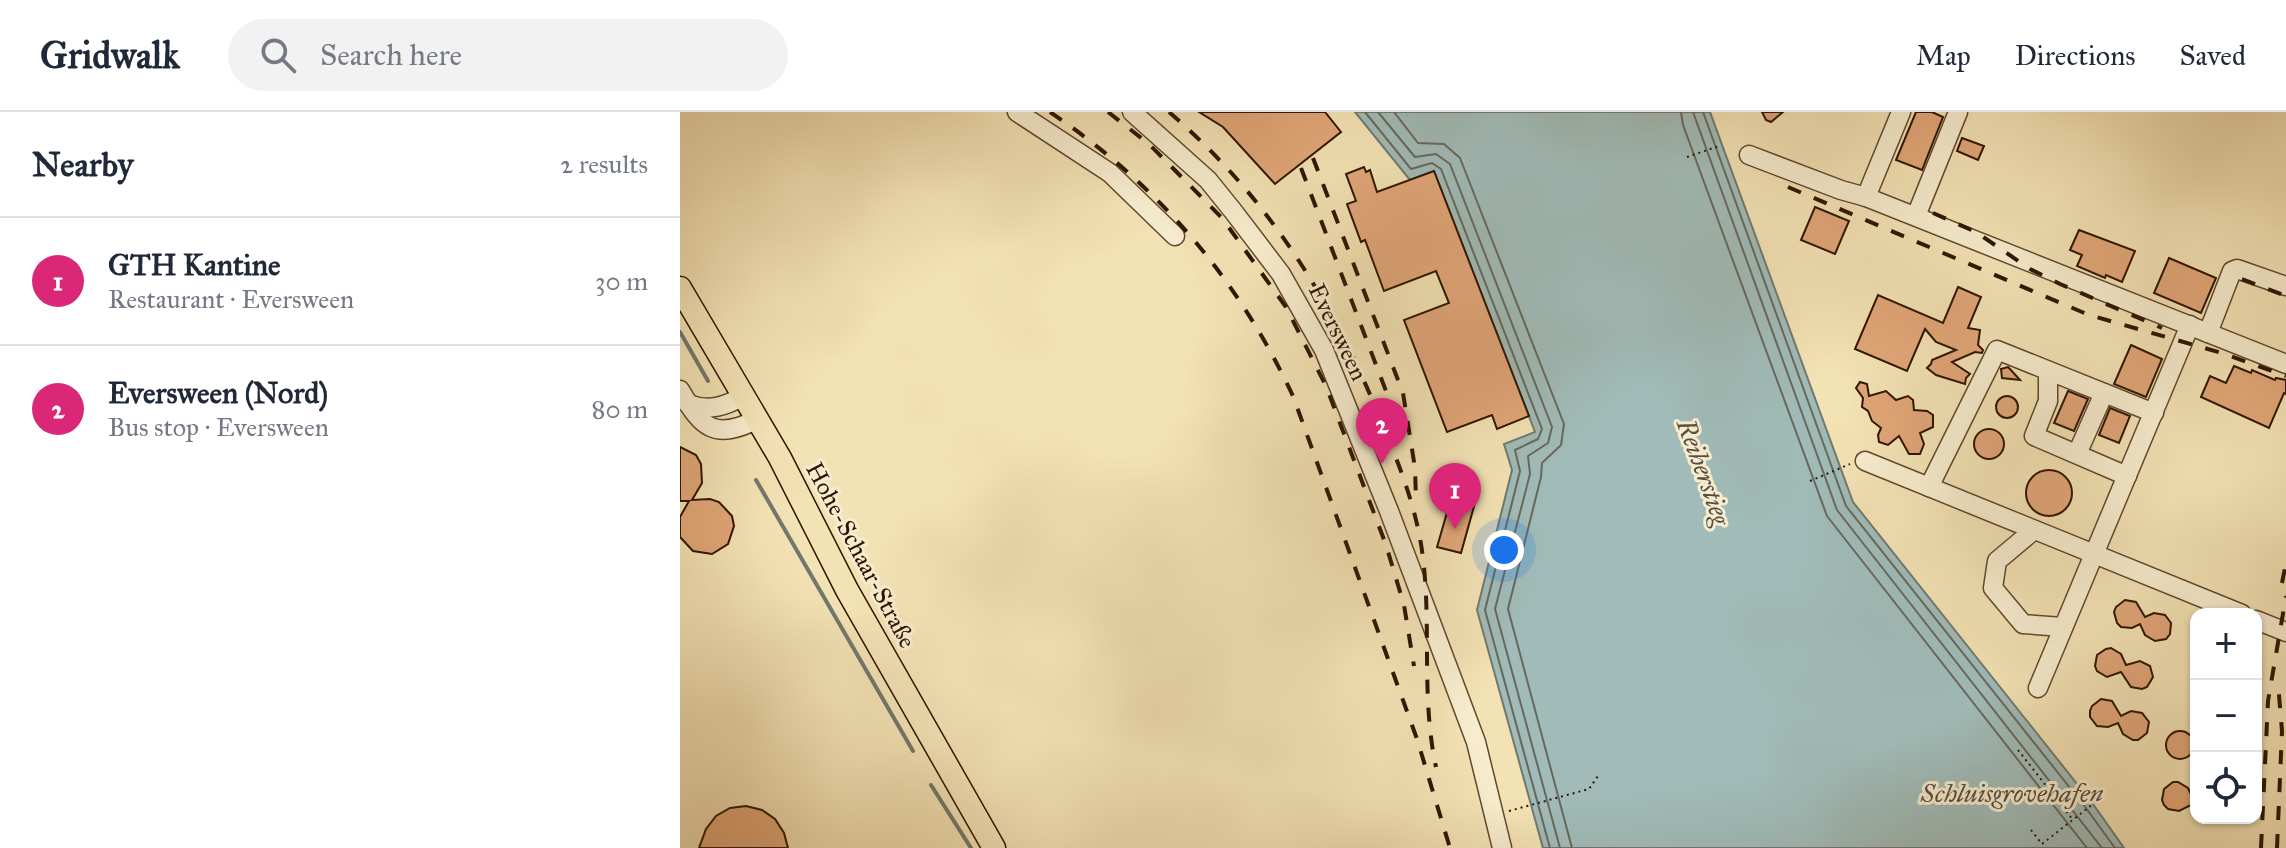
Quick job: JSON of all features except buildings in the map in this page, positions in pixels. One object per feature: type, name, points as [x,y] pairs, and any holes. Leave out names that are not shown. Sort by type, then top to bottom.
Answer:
[{"type":"main road","name":"Hohe-Schaar-Straße","points":[[680,288],[794,483],[847,590],[994,848]]},
{"type":"street","points":[[1017,112],[1110,173],[1175,236]]},
{"type":"street","name":"Eversween","points":[[1132,112],[1208,180],[1241,220],[1281,274],[1324,350],[1476,742],[1502,848]]},
{"type":"street","points":[[1866,197],[1901,112]]},
{"type":"street","points":[[1916,216],[1958,112]]},
{"type":"street","points":[[1749,155],[1916,216],[2286,364]]},
{"type":"street","points":[[2208,333],[2232,271],[2237,269],[2286,286]]},
{"type":"street","points":[[2038,688],[2190,325]]},
{"type":"street","points":[[1929,487],[1997,350],[2154,413]]},
{"type":"street","points":[[2048,371],[2048,401],[2034,436],[2127,476]]},
{"type":"street","points":[[2077,454],[2104,393]]},
{"type":"street","points":[[684,397],[704,408],[721,408],[744,396]]},
{"type":"street","points":[[684,397],[701,422],[717,430],[739,429],[758,419]]},
{"type":"street","points":[[1859,462],[1929,487],[2227,608]]},
{"type":"street","points":[[2034,530],[1997,561],[1993,588],[2023,624],[2063,627]]},
{"type":"street","points":[[2262,622],[2286,632]]},
{"type":"path","points":[[1687,157],[1719,146]]},
{"type":"path","points":[[1810,481],[1859,462]]},
{"type":"path","points":[[2018,750],[2073,820]]},
{"type":"path","points":[[1524,807],[1589,789],[1598,776]]},
{"type":"path","points":[[2031,830],[2042,844],[2093,804]]},
{"type":"water","points":[[1355,112],[1710,112],[1853,502],[2093,804],[2124,848],[1543,848],[1477,610],[1512,470],[1504,444],[1535,432],[1434,171],[1410,180]]},
{"type":"waterway","points":[[680,332],[708,381]]},
{"type":"waterway","points":[[756,480],[913,751]]},
{"type":"waterway","points":[[931,785],[971,848]]},
{"type":"railway","points":[[1050,112],[1126,171],[1160,203],[1220,273],[1271,353],[1293,396],[1417,739],[1450,848]]},
{"type":"railway","points":[[1108,112],[1149,144],[1222,218],[1286,307],[1326,386],[1386,545],[1404,605],[1414,666]]},
{"type":"railway","points":[[1169,112],[1238,180],[1295,254],[1342,335],[1400,467],[1421,544],[1429,711],[1436,767]]},
{"type":"railway","points":[[1313,158],[1403,393],[1415,468],[1416,500]]},
{"type":"railway","points":[[1301,168],[1402,433]]},
{"type":"railway","points":[[1788,187],[2089,315],[2222,353],[2286,376]]},
{"type":"railway","points":[[1933,213],[1976,232],[2030,269],[2162,328]]},
{"type":"railway","points":[[2242,279],[2286,296]]},
{"type":"railway","points":[[2282,583],[2286,563]]},
{"type":"railway","points":[[2261,848],[2268,701],[2286,596]]},
{"type":"railway","points":[[2277,848],[2282,731],[2278,683]]},
{"type":"place","name":"Eversween (Nord)","points":[[1382,464]]},
{"type":"place","name":"GTH Kantine","points":[[1455,529]]},
{"type":"water label","name":"Reiherstieg","points":[[1704,472]]},
{"type":"water label","name":"Schluisgrovehafen","points":[[2012,793]]}]
